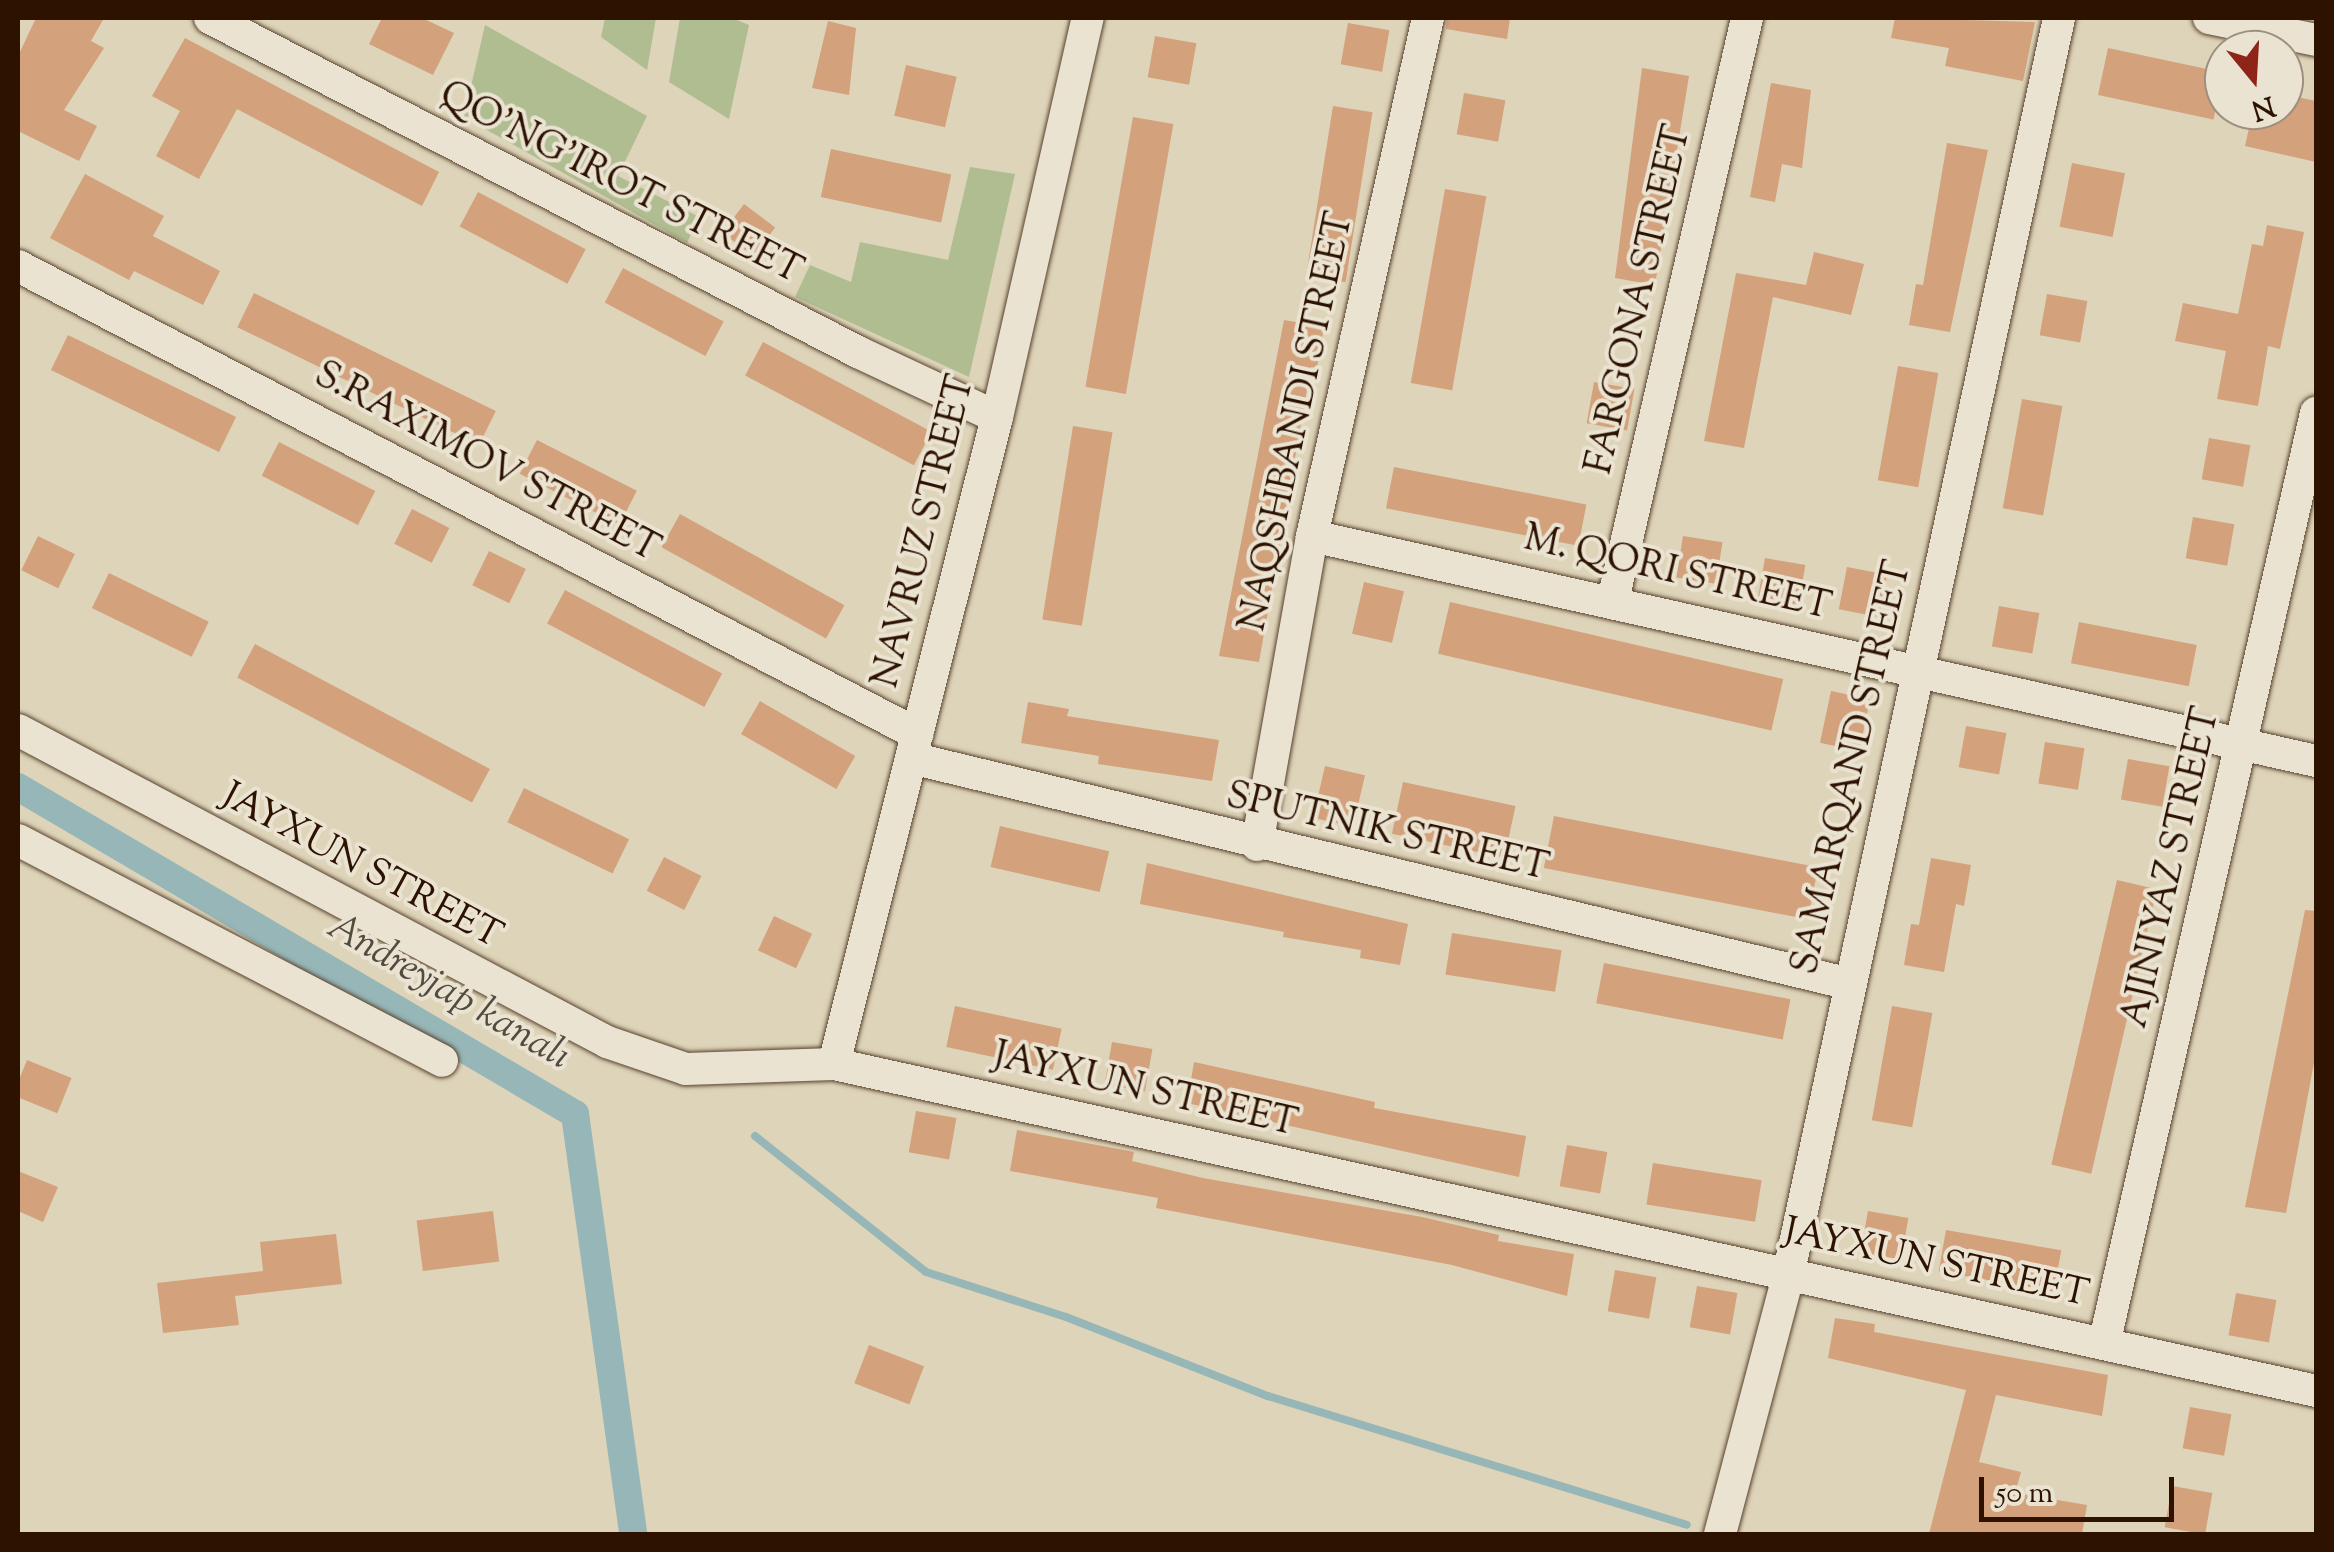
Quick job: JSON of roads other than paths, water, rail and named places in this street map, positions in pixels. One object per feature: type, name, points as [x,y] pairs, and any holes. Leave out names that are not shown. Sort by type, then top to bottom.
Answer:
[{"type":"street","name":"QO'NG'IROT STREET","points":[[210,18],[858,352],[997,416]]},
{"type":"street","name":"NAVRUZ STREET","points":[[834,1064],[997,416],[1088,18]]},
{"type":"street","name":"NAQSHBANDI STREET","points":[[1257,846],[1312,536],[1428,18]]},
{"type":"street","name":"FARGONA STREET","points":[[1613,600],[1747,18]]},
{"type":"street","name":"SAMARQAND STREET","points":[[1720,1534],[1788,1276],[1846,983],[2059,18]]},
{"type":"street","points":[[2209,18],[2316,40]]},
{"type":"street","name":"S.RAXIMOV STREET","points":[[18,266],[914,746]]},
{"type":"street","name":"AJINIYAZ STREET","points":[[2105,1340],[2316,413]]},
{"type":"street","name":"M. QORI STREET","points":[[1312,536],[1613,600],[2316,761]]},
{"type":"street","name":"JAYXUN STREET","points":[[18,730],[607,1042],[686,1070],[834,1064],[1788,1276],[2105,1340],[2316,1390]]},
{"type":"street","name":"SPUTNIK STREET","points":[[914,746],[1257,846],[1846,983]]},
{"type":"street","points":[[18,840],[442,1061]]},
{"type":"waterway","name":"Andreyjap kanalı","points":[[18,787],[575,1114],[633,1534]]},
{"type":"waterway","points":[[755,1136],[926,1272],[1066,1317],[1268,1396],[1687,1525]]}]
